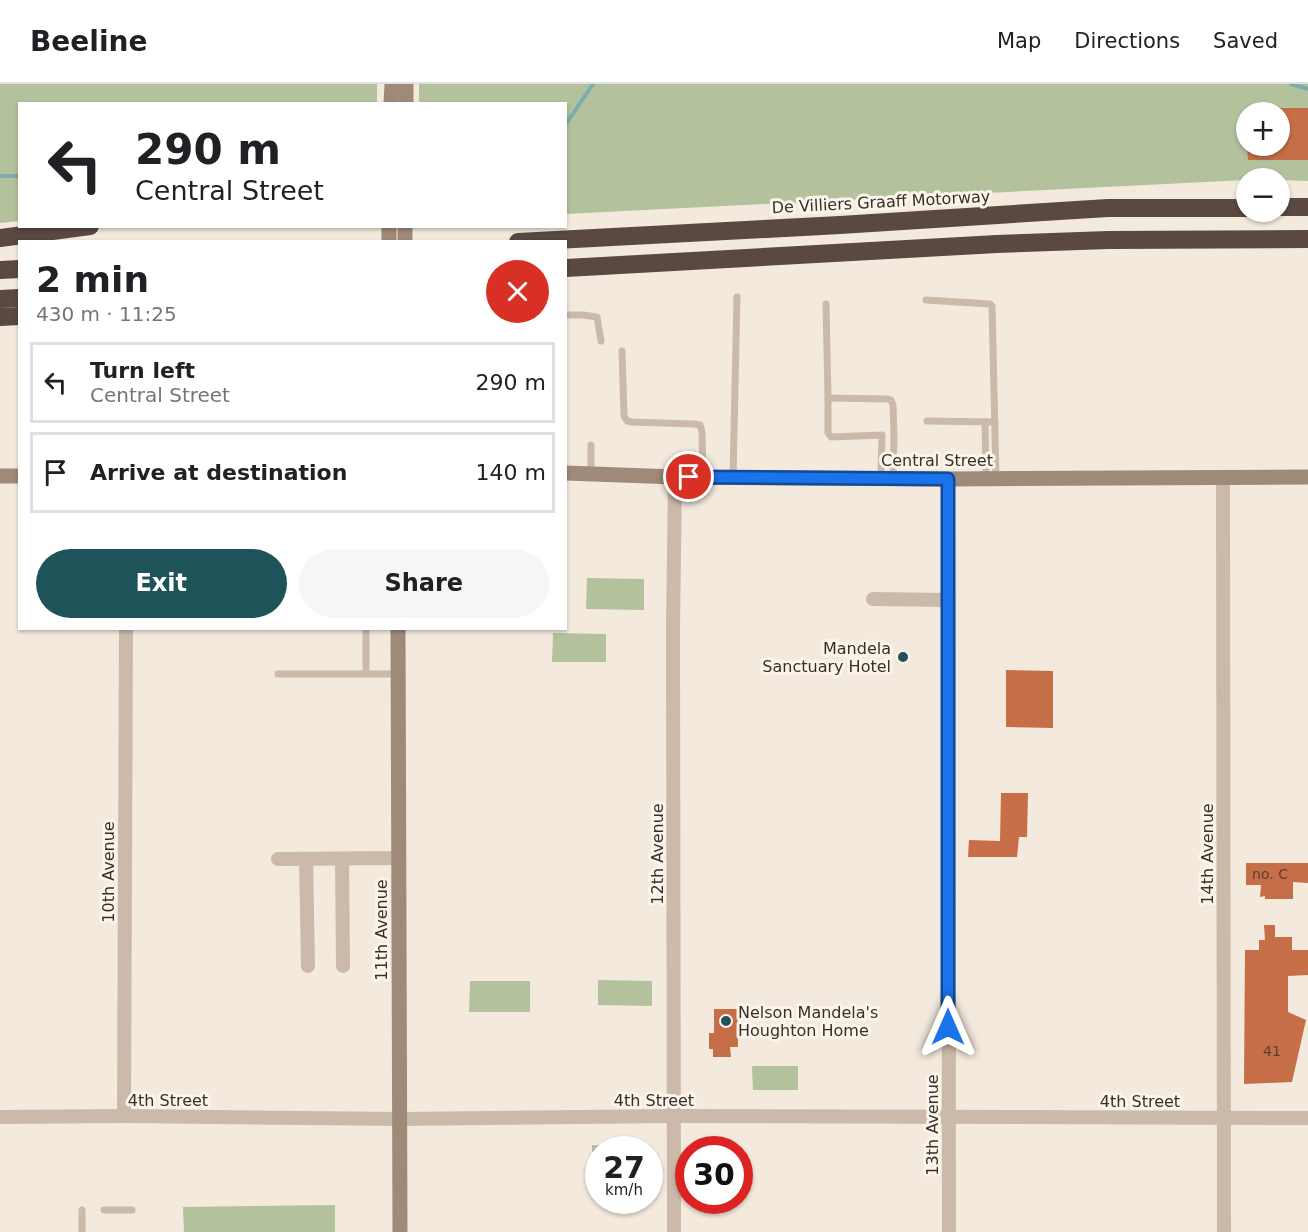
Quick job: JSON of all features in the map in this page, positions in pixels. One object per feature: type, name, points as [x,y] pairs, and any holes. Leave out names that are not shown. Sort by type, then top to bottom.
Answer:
[{"type":"highway","name":"De Villiers Graaff Motorway","points":[[556,240],[1108,208],[1236,207]]},
{"type":"highway","points":[[1290,207],[1308,207]]},
{"type":"highway","points":[[0,238],[75,228]]},
{"type":"highway","points":[[567,268],[1019,243],[1308,239]]},
{"type":"highway","points":[[0,270],[18,269]]},
{"type":"highway","points":[[0,299],[18,298]]},
{"type":"highway","points":[[0,317],[18,316]]},
{"type":"main road","points":[[391,102],[392,84]]},
{"type":"main road","points":[[406,84],[406,102]]},
{"type":"main road","name":"Central Street","points":[[567,473],[675,477],[948,479],[1308,477]]},
{"type":"main road","points":[[0,476],[18,476]]},
{"type":"main road","name":"11th Avenue","points":[[398,630],[400,1232]]},
{"type":"street","name":"12th Avenue","points":[[674,1232],[675,477]]},
{"type":"street","name":"14th Avenue","points":[[1222,477],[1224,1232]]},
{"type":"street","name":"13th Avenue","points":[[948,479],[949,1232]]},
{"type":"street","points":[[873,599],[948,600]]},
{"type":"street","name":"10th Avenue","points":[[124,1116],[126,630]]},
{"type":"street","points":[[278,859],[399,858]]},
{"type":"street","points":[[306,859],[308,966]]},
{"type":"street","points":[[342,859],[344,966]]},
{"type":"street","name":"4th Street","points":[[0,1117],[1308,1118]]},
{"type":"lane","points":[[733,477],[737,297]]},
{"type":"lane","points":[[926,300],[990,304],[992,306],[995,422],[991,478]]},
{"type":"lane","points":[[826,304],[828,434],[831,437],[894,435]]},
{"type":"lane","points":[[567,315],[597,317],[601,341]]},
{"type":"lane","points":[[622,351],[624,416],[627,421],[700,425],[703,477]]},
{"type":"lane","points":[[828,398],[891,400],[894,435],[887,478]]},
{"type":"lane","points":[[927,422],[995,422]]},
{"type":"lane","points":[[985,422],[991,478]]},
{"type":"lane","points":[[882,435],[887,478]]},
{"type":"lane","points":[[591,445],[591,474]]},
{"type":"lane","points":[[366,630],[366,674]]},
{"type":"lane","points":[[278,674],[398,674]]},
{"type":"lane","points":[[82,1210],[82,1232]]},
{"type":"lane","points":[[104,1210],[132,1210]]},
{"type":"green space","points":[[0,84],[377,84],[377,102],[18,102],[18,221],[0,223]]},
{"type":"green space","points":[[419,84],[1308,84],[1308,181],[1290,180],[1290,168],[1236,168],[1236,180],[567,214],[567,102],[419,102]]},
{"type":"green space","points":[[587,578],[644,579],[644,610],[586,609]]},
{"type":"green space","points":[[553,633],[606,634],[606,662],[552,662]]},
{"type":"green space","points":[[598,980],[652,981],[652,1006],[598,1005]]},
{"type":"green space","points":[[470,981],[530,981],[530,1012],[469,1012]]},
{"type":"green space","points":[[752,1066],[798,1066],[798,1090],[753,1090]]},
{"type":"green space","points":[[335,1205],[335,1232],[184,1232],[183,1207]]},
{"type":"building","points":[[1290,108],[1308,108],[1308,160],[1248,160],[1248,156],[1290,156]]},
{"type":"building","points":[[1006,670],[1053,671],[1053,728],[1006,727]]},
{"type":"building","points":[[1001,793],[1028,793],[1027,837],[1019,837],[1017,857],[968,857],[969,840],[1000,841]]},
{"type":"building","points":[[1246,863],[1308,863],[1308,883],[1293,882],[1293,899],[1265,899],[1265,896],[1260,897],[1261,885],[1246,885]]},
{"type":"building","points":[[1264,925],[1275,925],[1275,937],[1292,937],[1292,950],[1308,950],[1308,975],[1288,976],[1288,1012],[1306,1020],[1292,1082],[1244,1084],[1245,950],[1259,950],[1259,940],[1265,940]]},
{"type":"building","name":"Nelson Mandela's Houghton Home","points":[[714,1009],[738,1009],[738,1047],[730,1047],[731,1057],[713,1057],[713,1049],[709,1049],[709,1033],[714,1033]]},
{"type":"waterway","points":[[567,123],[593,84]]},
{"type":"waterway","points":[[1291,84],[1308,89]]},
{"type":"waterway","points":[[0,176],[18,176]]},
{"type":"place","name":"Mandela Sanctuary Hotel","points":[[903,657]]},
{"type":"place","name":"Nelson Mandela's Houghton Home","points":[[726,1021]]},
{"type":"route","points":[[689,477],[948,479],[948,1027]]}]
